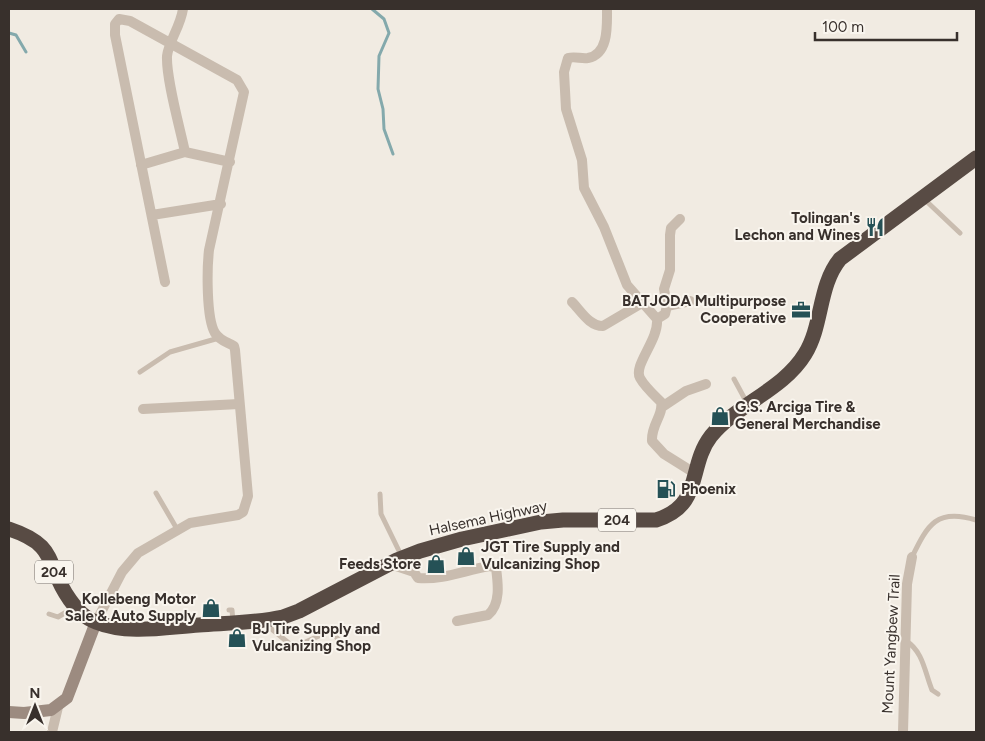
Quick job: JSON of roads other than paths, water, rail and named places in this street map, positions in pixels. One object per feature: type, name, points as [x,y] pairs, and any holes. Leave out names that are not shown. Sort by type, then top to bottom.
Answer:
[{"type":"highway","name":"Halsema Highway","points":[[9,529],[31,538],[49,553],[56,577],[75,606],[96,622],[119,627],[150,628],[218,617],[262,621],[299,611],[396,561],[462,539],[541,522],[583,519],[656,520],[667,517],[690,493],[710,438],[748,405],[786,376],[806,353],[819,300],[840,259],[976,158]]},
{"type":"main road","points":[[9,712],[43,712],[58,707],[67,698],[96,622]]},
{"type":"street","points":[[183,9],[178,31],[170,43],[167,63],[185,152]]},
{"type":"street","points":[[607,9],[605,40],[598,53],[585,59],[568,58],[564,72],[566,109],[582,160],[584,188],[604,227],[627,285],[657,319],[655,337],[640,364],[638,372],[644,384],[661,402],[662,407]]},
{"type":"street","points":[[96,622],[128,564],[138,553],[190,523],[238,515],[243,512],[248,496],[236,350],[234,346],[219,338],[212,327],[207,271],[209,250],[244,100],[242,85],[237,80],[130,21],[119,19],[114,24],[165,282]]},
{"type":"street","points":[[141,165],[185,152],[230,162]]},
{"type":"street","points":[[152,215],[221,204]]},
{"type":"street","points":[[657,319],[665,314],[667,306],[664,288],[670,270],[671,228],[680,219]]},
{"type":"street","points":[[667,306],[690,300]]},
{"type":"street","points":[[572,302],[588,320],[597,326],[603,326],[642,303]]},
{"type":"street","points":[[696,474],[664,454],[652,441],[651,430],[662,407],[679,395],[706,384]]},
{"type":"street","points":[[143,409],[239,404]]},
{"type":"street","name":"Mount Yangbew Trail","points":[[903,732],[907,584],[912,557]]},
{"type":"street","points":[[396,561],[414,572],[418,578],[428,579],[456,575],[490,566],[496,568],[498,596],[491,612],[488,616],[457,621]]},
{"type":"street","points":[[52,732],[58,707]]},
{"type":"lane","points":[[923,198],[960,233]]},
{"type":"lane","points":[[140,372],[170,352],[219,338]]},
{"type":"lane","points":[[734,379],[748,405]]},
{"type":"lane","points":[[156,493],[177,529]]},
{"type":"lane","points":[[380,494],[381,514],[396,561]]},
{"type":"lane","points":[[912,557],[920,540],[940,518],[958,514],[976,520]]},
{"type":"lane","points":[[50,614],[58,617],[75,606]]},
{"type":"lane","points":[[262,621],[290,644],[301,644],[330,631],[342,643]]},
{"type":"lane","points":[[906,641],[919,652],[932,690],[938,694]]},
{"type":"waterway","points":[[372,9],[384,19],[389,33],[379,56],[378,89],[383,109],[384,129],[393,154]]},
{"type":"waterway","points":[[9,33],[16,35],[26,52]]},
{"type":"place","name":"Tolingan's Lechon and Wines","points":[[875,227]]},
{"type":"place","name":"BATJODA Multipurpose Cooperative","points":[[801,310]]},
{"type":"place","name":"G.S. Arciga Tire & General Merchandise","points":[[720,416]]},
{"type":"place","name":"Phoenix","points":[[666,489]]},
{"type":"place","name":"JGT Tire Supply and Vulcanizing Shop","points":[[466,556]]},
{"type":"place","name":"Feeds Store","points":[[436,564]]},
{"type":"place","name":"Kollebeng Motor Sale & Auto Supply","points":[[211,608]]},
{"type":"place","name":"BJ Tire Supply and Vulcanizing Shop","points":[[237,638]]}]
